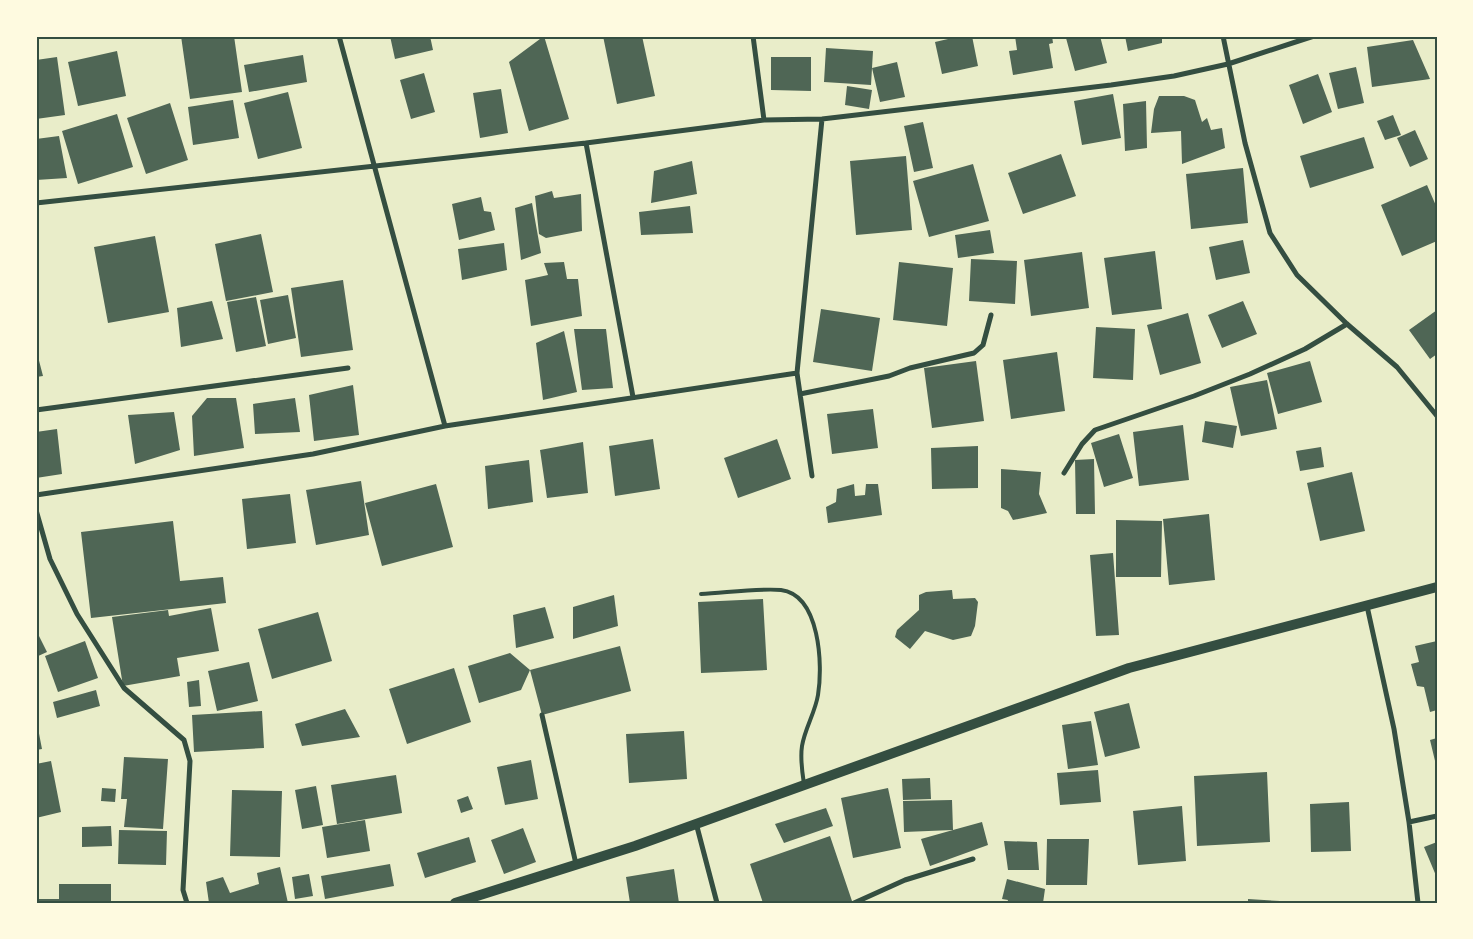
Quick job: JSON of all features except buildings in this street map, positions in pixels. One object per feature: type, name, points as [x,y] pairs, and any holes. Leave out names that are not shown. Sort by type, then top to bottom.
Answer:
[{"type":"main road","points":[[456,903],[635,846],[696,822],[804,786],[1129,668],[1437,587]]},
{"type":"street","points":[[338,36],[445,426]]},
{"type":"street","points":[[753,36],[764,120]]},
{"type":"street","points":[[1223,36],[1245,143],[1270,233],[1297,275],[1347,324],[1397,367],[1437,416]]},
{"type":"street","points":[[36,203],[586,143],[764,120],[822,119],[1165,78],[1228,64],[1314,36]]},
{"type":"street","points":[[812,476],[797,373],[822,119]]},
{"type":"street","points":[[586,143],[632,397]]},
{"type":"street","points":[[800,394],[889,376],[910,368],[974,353],[982,345],[990,315]]},
{"type":"street","points":[[1064,473],[1082,444],[1095,430],[1194,396],[1250,374],[1305,349],[1347,324]]},
{"type":"street","points":[[36,410],[348,368]]},
{"type":"street","points":[[36,494],[313,454],[445,426],[797,373]]},
{"type":"street","points":[[36,510],[50,559],[77,614],[124,688],[184,740],[190,761],[183,890],[187,903]]},
{"type":"street","points":[[1366,606],[1394,729],[1409,822],[1418,903]]},
{"type":"street","points":[[542,715],[576,864]]},
{"type":"street","points":[[1409,822],[1437,816]]},
{"type":"street","points":[[696,822],[717,903]]},
{"type":"street","points":[[854,903],[905,880],[973,859]]},
{"type":"street","points":[[869,897],[872,903]]},
{"type":"lane","points":[[701,594],[781,590],[795,594],[804,601],[817,632],[819,683],[815,706],[805,730],[802,746],[800,760],[804,786]]}]
